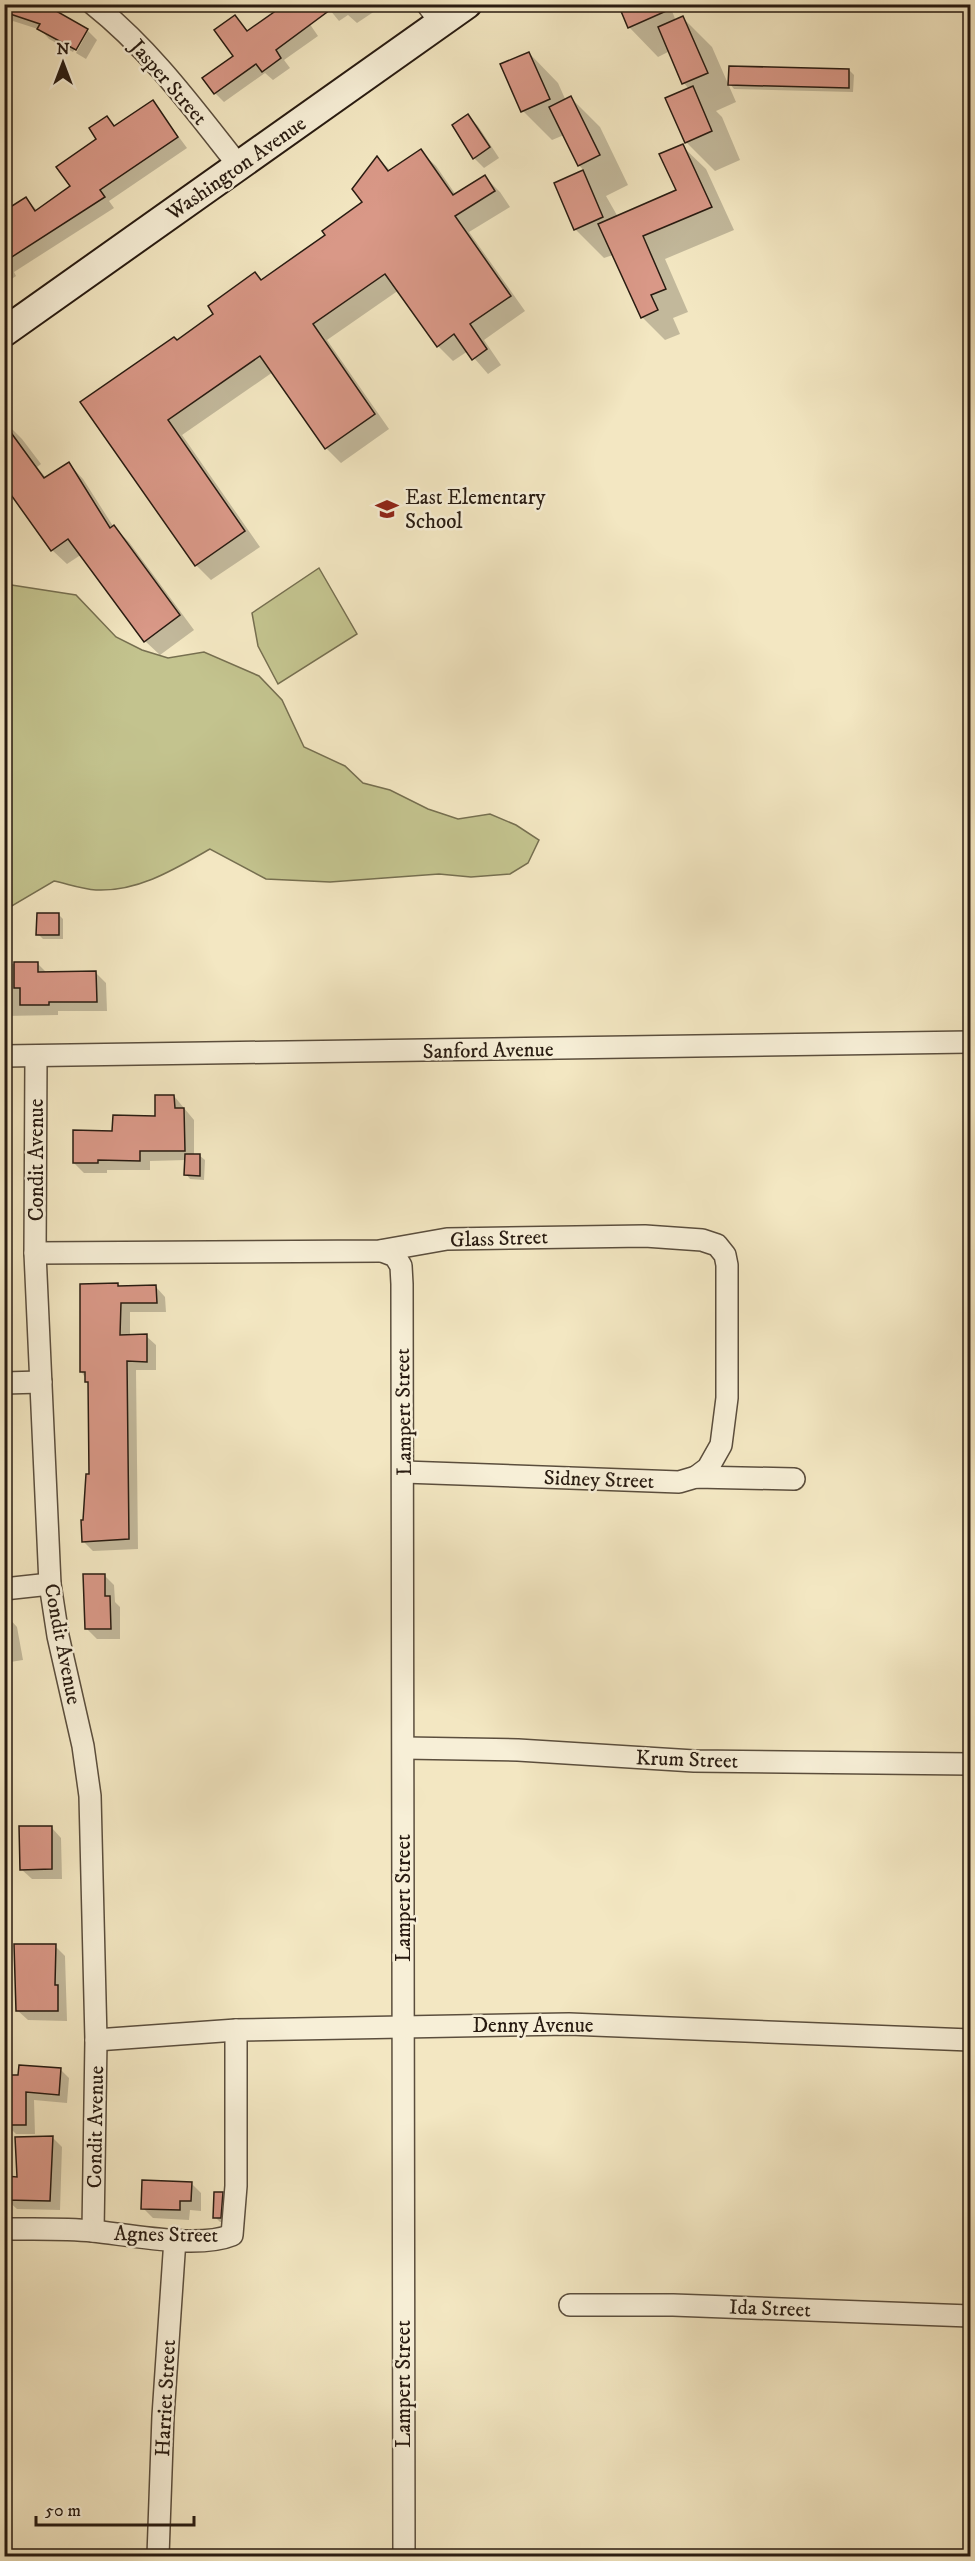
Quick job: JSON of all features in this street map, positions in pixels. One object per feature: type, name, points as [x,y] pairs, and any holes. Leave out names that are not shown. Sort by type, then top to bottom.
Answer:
[{"type":"main road","name":"Washington Avenue","points":[[4,332],[239,166],[434,14],[467,4]]},
{"type":"street","name":"Jasper Street","points":[[93,4],[158,63],[239,166]]},
{"type":"street","name":"Sanford Avenue","points":[[4,1056],[970,1042]]},
{"type":"street","name":"Condit Avenue","points":[[36,1056],[35,1253],[50,1584],[58,1636],[83,1746],[90,1796],[96,2040],[93,2231]]},
{"type":"street","name":"Glass Street","points":[[35,1253],[382,1251],[447,1239],[549,1236],[645,1236],[702,1240],[717,1245],[725,1256],[727,1265],[727,1398],[721,1445],[717,1456],[696,1477]]},
{"type":"street","name":"Lampert Street","points":[[382,1251],[395,1256],[401,1266],[404,1472],[402,2027],[404,2556]]},
{"type":"street","points":[[4,1383],[41,1382]]},
{"type":"street","name":"Sidney Street","points":[[404,1472],[679,1482],[696,1477],[794,1479]]},
{"type":"street","points":[[4,1589],[50,1584]]},
{"type":"street","name":"Krum Street","points":[[404,1748],[518,1750],[694,1761],[970,1764]]},
{"type":"street","name":"Denny Avenue","points":[[96,2040],[236,2030],[569,2024],[970,2040]]},
{"type":"street","name":"Agnes Street","points":[[4,2229],[93,2231],[135,2238],[222,2239],[232,2235],[234,2227],[236,2030]]},
{"type":"street","name":"Harriet Street","points":[[158,2556],[163,2416],[175,2239]]},
{"type":"street","name":"Ida Street","points":[[570,2305],[674,2305],[970,2316]]},
{"type":"green space","points":[[319,568],[357,634],[278,684],[258,646],[252,613]]},
{"type":"green space","points":[[5,584],[76,595],[116,637],[142,650],[168,658],[204,652],[259,676],[282,700],[304,747],[345,766],[363,783],[390,790],[428,809],[458,819],[490,814],[516,825],[539,840],[528,863],[510,874],[471,877],[439,874],[330,882],[266,879],[210,849],[156,878],[127,887],[96,890],[54,881],[5,910]]},
{"type":"building","points":[[4,4],[44,4],[88,29],[76,50],[37,29],[40,24],[4,12]]},
{"type":"building","points":[[269,4],[338,4],[276,50],[281,58],[262,72],[256,64],[214,94],[202,78],[233,56],[214,30],[235,15],[247,31],[274,12]]},
{"type":"building","points":[[618,4],[682,4],[628,28]]},
{"type":"building","points":[[683,16],[708,73],[682,84],[658,27]]},
{"type":"building","points":[[529,52],[550,99],[521,112],[500,64]]},
{"type":"building","points":[[729,66],[849,69],[849,88],[728,85]]},
{"type":"building","points":[[693,86],[712,131],[685,143],[665,98]]},
{"type":"building","points":[[571,96],[600,155],[578,166],[549,107]]},
{"type":"building","points":[[153,100],[178,137],[100,190],[105,197],[4,262],[4,211],[26,197],[35,211],[70,186],[56,167],[96,139],[89,128],[107,116],[114,126]]},
{"type":"building","points":[[468,114],[490,147],[473,159],[452,125]]},
{"type":"building","points":[[683,144],[712,207],[643,236],[666,289],[651,295],[658,310],[641,318],[598,224],[676,190],[659,154]]},
{"type":"building","points":[[421,149],[453,195],[485,175],[495,191],[455,216],[511,296],[470,324],[487,349],[472,360],[454,334],[437,347],[385,274],[313,324],[375,414],[325,449],[260,356],[168,420],[245,531],[195,566],[80,402],[174,337],[177,340],[213,314],[208,306],[255,272],[261,280],[325,235],[322,231],[362,202],[352,189],[377,156],[388,171]]},
{"type":"building","points":[[583,170],[603,217],[574,230],[554,183]]},
{"type":"building","points":[[4,423],[44,478],[69,462],[110,528],[114,525],[180,615],[144,642],[68,539],[51,551],[4,485]]},
{"type":"building","points":[[37,913],[59,913],[59,935],[36,935]]},
{"type":"building","points":[[14,962],[38,962],[38,972],[96,971],[97,1002],[49,1002],[49,1005],[20,1005],[20,988],[14,988]]},
{"type":"building","points":[[155,1095],[174,1095],[175,1108],[184,1108],[185,1151],[140,1151],[140,1161],[98,1160],[98,1163],[73,1163],[73,1130],[112,1131],[113,1115],[155,1116]]},
{"type":"building","points":[[185,1154],[200,1154],[200,1176],[184,1175]]},
{"type":"building","points":[[118,1283],[118,1286],[156,1285],[157,1303],[121,1303],[120,1335],[147,1334],[147,1362],[127,1361],[129,1539],[82,1542],[81,1520],[83,1520],[86,1474],[89,1474],[88,1382],[85,1382],[85,1372],[80,1372],[80,1284]]},
{"type":"building","points":[[83,1574],[105,1574],[105,1596],[110,1596],[111,1629],[85,1629]]},
{"type":"building","points":[[19,1826],[52,1826],[52,1869],[20,1870]]},
{"type":"building","points":[[14,1944],[56,1944],[55,1985],[58,1985],[58,2011],[16,2011]]},
{"type":"building","points":[[19,2065],[61,2068],[59,2095],[26,2092],[26,2125],[6,2125],[10,2075],[18,2075]]},
{"type":"building","points":[[53,2136],[50,2201],[5,2200],[6,2176],[17,2177],[15,2137]]},
{"type":"building","points":[[142,2180],[192,2182],[191,2201],[180,2201],[180,2210],[141,2209]]},
{"type":"building","points":[[214,2192],[223,2192],[221,2218],[213,2218]]},
{"type":"place","name":"East Elementary School","points":[[387,509]]}]
